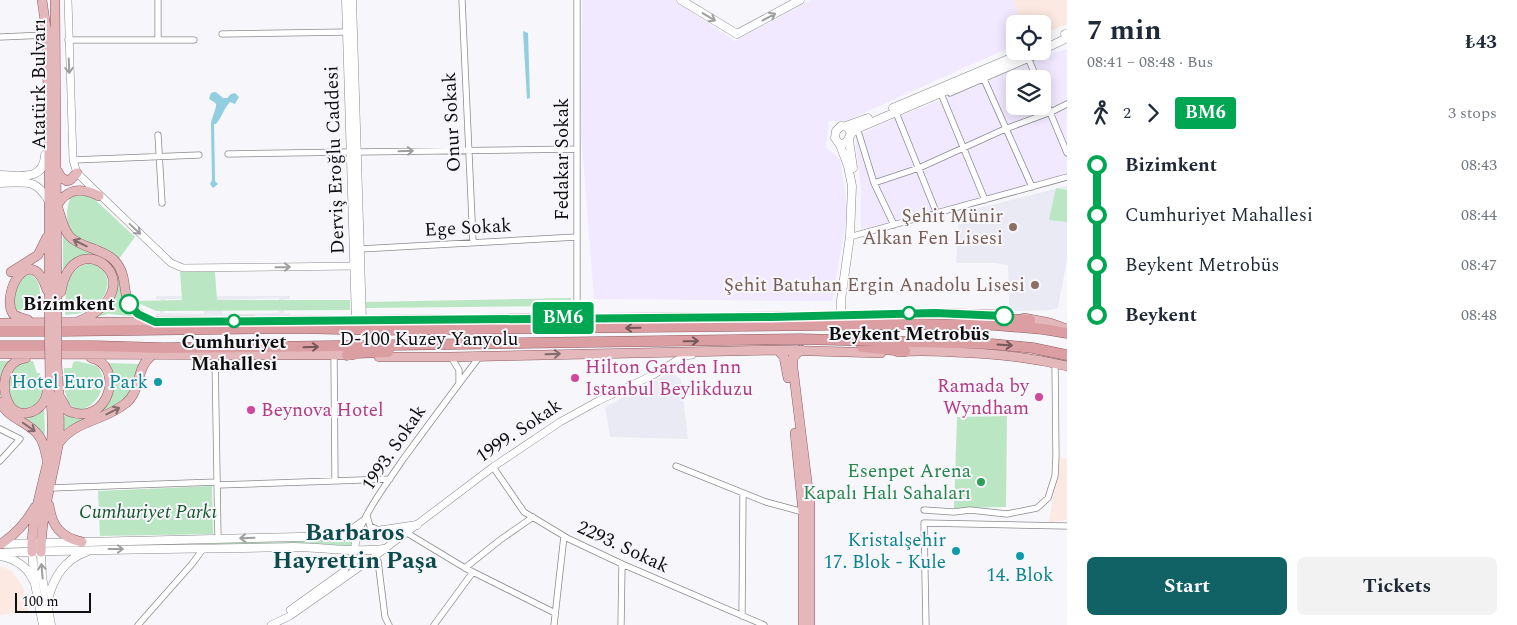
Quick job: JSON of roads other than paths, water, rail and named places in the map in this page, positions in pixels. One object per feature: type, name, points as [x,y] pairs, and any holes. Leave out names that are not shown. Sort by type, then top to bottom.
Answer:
[{"type":"highway","points":[[305,321],[404,326],[431,330]]},
{"type":"highway","points":[[1030,324],[1067,338]]},
{"type":"highway","points":[[0,331],[66,332],[295,328],[431,330],[1030,324],[1067,334]]},
{"type":"highway","points":[[0,346],[163,348],[800,339],[992,344],[1033,348],[1067,355]]},
{"type":"highway","points":[[764,340],[905,351]]},
{"type":"highway","points":[[347,355],[380,352],[480,350],[503,344]]},
{"type":"main road","name":"Atatürk Bulvarı","points":[[42,0],[47,35],[53,203]]},
{"type":"main road","name":"Atatürk Bulvarı","points":[[53,203],[56,169],[55,0]]},
{"type":"main road","name":"Derviş Eroğlu Caddesi","points":[[346,0],[350,32],[359,320]]},
{"type":"main road","name":"Derviş Eroğlu Caddesi","points":[[350,32],[352,0]]},
{"type":"main road","points":[[681,0],[737,34],[800,0]]},
{"type":"main road","points":[[1051,41],[1066,35]]},
{"type":"main road","points":[[1051,44],[1066,35]]},
{"type":"main road","points":[[852,236],[852,186],[848,166],[834,135],[839,128],[858,123],[1006,60]]},
{"type":"main road","points":[[840,145],[846,142],[853,134],[1020,60]]},
{"type":"main road","points":[[0,175],[33,175],[42,169],[45,164],[46,135],[49,121]]},
{"type":"main road","points":[[841,313],[852,236],[855,186],[853,134],[846,126]]},
{"type":"main road","points":[[56,169],[61,177],[67,181],[76,173]]},
{"type":"main road","points":[[0,182],[33,183],[43,191],[53,203],[72,240],[104,253],[114,260],[121,272],[129,304],[138,314],[155,322]]},
{"type":"main road","points":[[43,625],[35,584],[37,547],[52,436],[49,232],[53,203],[69,192],[91,191],[99,196]]},
{"type":"main road","points":[[0,549],[28,520],[50,488],[58,446],[59,392],[53,203]]},
{"type":"main road","points":[[6,277],[14,269],[38,255],[49,232]]},
{"type":"main road","points":[[57,307],[64,279],[72,266],[78,261],[89,259],[107,266],[114,280],[113,289],[109,297],[97,311],[73,323]]},
{"type":"main road","points":[[38,322],[17,316],[10,310],[6,296],[8,285],[21,271],[35,270],[46,288],[49,298]]},
{"type":"main road","points":[[0,323],[305,321],[841,313],[993,314],[1030,324],[1067,323]]},
{"type":"main road","points":[[1050,323],[1067,329]]},
{"type":"main road","points":[[778,350],[784,355],[786,362],[807,512],[803,625]]},
{"type":"main road","name":"D-100 Kuzey Yanyolu","points":[[0,354],[451,357],[778,350],[858,353],[905,351],[997,354],[1027,357],[1067,366]]},
{"type":"main road","points":[[801,350],[793,357],[792,368],[807,512],[810,625]]},
{"type":"main road","points":[[39,354],[16,360],[7,369],[3,376],[6,399],[14,410],[22,414],[30,413],[43,402],[50,383]]},
{"type":"main road","points":[[59,392],[68,411],[78,415],[86,415],[92,412],[102,403],[106,396],[109,384],[108,370],[101,361],[78,355]]},
{"type":"main road","points":[[58,446],[64,436],[73,429],[116,410],[128,402],[134,393],[143,364],[151,356]]},
{"type":"main road","points":[[0,402],[8,414],[38,434],[43,442],[48,461]]},
{"type":"main road","points":[[43,499],[55,526],[68,537],[82,542]]},
{"type":"main road","points":[[0,549],[82,542],[342,536],[417,526]]},
{"type":"main road","points":[[37,547],[93,550],[300,547],[372,551],[387,547]]},
{"type":"main road","points":[[37,547],[51,625]]},
{"type":"main road","points":[[0,549],[7,558],[23,565],[35,584]]},
{"type":"main road","points":[[48,601],[52,585],[63,568],[74,558],[93,550]]},
{"type":"street","points":[[68,0],[73,160],[76,173],[99,196],[172,262],[183,268],[358,266]]},
{"type":"street","points":[[158,0],[158,40]]},
{"type":"street","name":"Onur Sokak","points":[[462,0],[473,242]]},
{"type":"street","name":"Fedakar Sokak","points":[[577,317],[578,0]]},
{"type":"street","points":[[222,34],[350,32]]},
{"type":"street","points":[[0,36],[47,35]]},
{"type":"street","points":[[1051,50],[1061,45],[1066,35]]},
{"type":"street","points":[[68,40],[194,40]]},
{"type":"street","points":[[894,225],[853,134],[983,77],[1029,60],[1033,70]]},
{"type":"street","points":[[983,77],[1032,187]]},
{"type":"street","points":[[942,96],[985,200]]},
{"type":"street","points":[[1067,104],[1051,112],[1067,153]]},
{"type":"street","points":[[897,115],[937,214]]},
{"type":"street","points":[[874,183],[920,168],[1005,129],[1043,115]]},
{"type":"street","points":[[158,134],[162,204]]},
{"type":"street","points":[[228,154],[578,149]]},
{"type":"street","points":[[73,160],[199,155]]},
{"type":"street","points":[[852,236],[1067,177]]},
{"type":"street","name":"Ege Sokak","points":[[357,249],[577,237]]},
{"type":"street","name":"1999. Sokak","points":[[387,547],[493,467],[560,422],[684,356],[705,352]]},
{"type":"street","points":[[215,355],[218,539]]},
{"type":"street","points":[[334,355],[335,481]]},
{"type":"street","name":"1993. Sokak","points":[[358,534],[390,479],[459,382],[480,356]]},
{"type":"street","points":[[451,357],[459,370],[459,382]]},
{"type":"street","points":[[924,510],[954,512],[970,510],[1008,514],[1037,508],[1048,498],[1055,476],[1055,363]]},
{"type":"street","points":[[0,429],[20,439],[0,462]]},
{"type":"street","points":[[676,466],[766,502],[807,512]]},
{"type":"street","name":"2293. Sokak","points":[[493,467],[524,512],[564,536],[622,564],[764,625]]},
{"type":"street","points":[[50,488],[390,479]]},
{"type":"street","points":[[742,616],[743,493]]},
{"type":"street","points":[[271,625],[283,622],[374,557],[387,547],[389,535],[370,526],[367,516],[342,536]]},
{"type":"street","points":[[465,568],[532,517]]},
{"type":"street","points":[[926,625],[924,524],[1067,526]]},
{"type":"street","points":[[407,533],[465,568],[556,613]]},
{"type":"street","points":[[283,622],[290,610],[343,572],[355,550],[358,534]]},
{"type":"street","points":[[554,625],[564,536]]},
{"type":"street","points":[[138,625],[203,549]]},
{"type":"street","points":[[335,549],[342,552],[349,563]]},
{"type":"street","points":[[374,557],[378,562],[384,617],[382,625]]},
{"type":"street","points":[[621,625],[622,564]]},
{"type":"street","points":[[434,625],[473,572]]},
{"type":"street","points":[[384,617],[389,625]]},
{"type":"water","points":[[523,31],[528,33],[530,98],[527,99]]},
{"type":"water","points":[[214,92],[223,98],[227,98],[235,93],[239,97],[235,104],[230,102],[216,124],[214,124],[215,181],[218,184],[213,188],[210,184],[212,180],[211,124],[216,104],[209,99],[211,93]]},
{"type":"place","name":"Şehit Münir Alkan Fen Lisesi","points":[[1013,227]]},
{"type":"place","name":"Şehit Batuhan Ergin Anadolu Lisesi","points":[[1035,285]]},
{"type":"place","name":"Bizimkent","points":[[129,304]]},
{"type":"place","name":"Beykent Metrobüs","points":[[909,313]]},
{"type":"place","name":"Cumhuriyet Mahallesi","points":[[234,321]]},
{"type":"place","name":"Hilton Garden Inn Istanbul Beylikduzu","points":[[575,378]]},
{"type":"place","name":"Hotel Euro Park","points":[[158,382]]},
{"type":"place","name":"Ramada by Wyndham","points":[[1039,397]]},
{"type":"place","name":"Beynova Hotel","points":[[251,410]]},
{"type":"place","name":"Esenpet Arena Kapalı Halı Sahaları","points":[[981,482]]},
{"type":"place","name":"Kristalşehir 17. Blok - Kule","points":[[956,551]]},
{"type":"place","name":"14. Blok","points":[[1020,556]]},
{"type":"district","name":"Barbaros Hayrettin Paşa","points":[[355,547]]},
{"type":"park label","name":"Cumhuriyet Parkı","points":[[148,512]]}]
